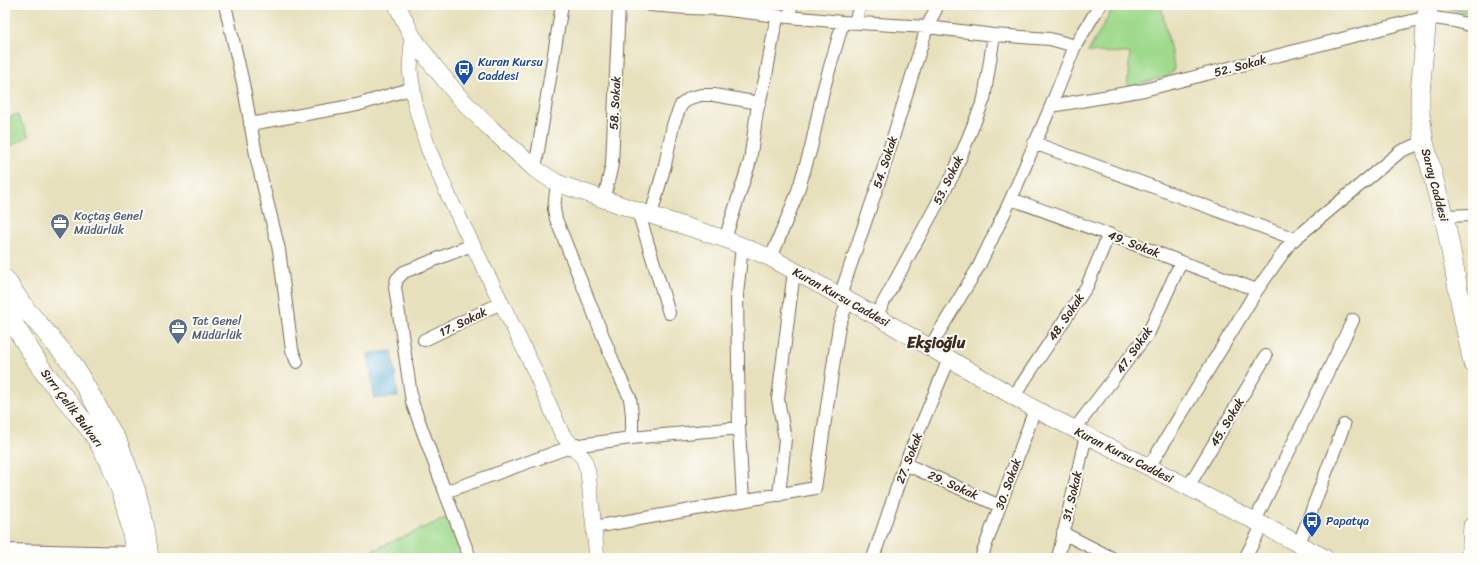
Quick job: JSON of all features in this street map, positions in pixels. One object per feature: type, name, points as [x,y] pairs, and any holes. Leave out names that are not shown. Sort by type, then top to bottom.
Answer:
[{"type":"main road","name":"Kuran Kursu Caddesi","points":[[397,5],[412,36],[432,64],[459,97],[535,169],[557,183],[604,200],[725,239],[771,258],[876,316],[1035,409],[1325,558]]},
{"type":"main road","name":"Saray Caddesi","points":[[1428,11],[1420,93],[1420,114],[1424,142],[1444,216],[1473,363]]},
{"type":"main road","name":"Sırrı Çelik Bulvarı","points":[[5,279],[24,307],[72,363],[119,445],[136,491],[145,528],[140,556]]},
{"type":"main road","name":"Sırrı Çelik Bulvarı","points":[[5,310],[43,371],[93,432],[110,462],[140,556]]},
{"type":"main road","points":[[43,371],[47,357],[55,353],[64,354]]},
{"type":"main road","points":[[1471,558],[1473,526]]},
{"type":"street","points":[[225,5],[243,83],[257,160],[280,250],[292,350],[296,362]]},
{"type":"street","points":[[535,169],[562,5]]},
{"type":"street","name":"58. Sokak","points":[[604,200],[612,164],[618,5]]},
{"type":"street","points":[[650,5],[721,9],[749,8],[784,17],[927,27],[994,35],[1050,39],[1075,46]]},
{"type":"street","points":[[725,239],[750,161],[759,103],[784,17],[791,5]]},
{"type":"street","points":[[771,258],[797,194],[811,148],[823,91],[849,22],[860,5]]},
{"type":"street","name":"54. Sokak","points":[[779,494],[816,488],[844,298],[927,27],[938,5]]},
{"type":"street","points":[[930,347],[979,266],[1011,199],[1075,46],[1100,5]]},
{"type":"street","points":[[1428,11],[1473,26]]},
{"type":"street","name":"52. Sokak","points":[[1051,106],[1144,90],[1428,11]]},
{"type":"street","name":"53. Sokak","points":[[876,316],[952,175],[984,99],[994,35]]},
{"type":"street","points":[[412,36],[410,70],[415,104],[428,148],[472,245],[532,365],[562,434],[584,459],[588,472],[597,558]]},
{"type":"street","points":[[250,124],[358,105],[413,88]]},
{"type":"street","points":[[669,313],[644,213],[665,165],[673,125],[681,104],[690,98],[701,95],[714,95],[759,103]]},
{"type":"street","points":[[1149,467],[1257,290],[1290,243],[1401,150],[1424,142]]},
{"type":"street","points":[[1034,143],[1295,239]]},
{"type":"street","points":[[557,183],[554,209],[556,219],[617,371],[630,398],[632,415],[631,438]]},
{"type":"street","name":"49. Sokak","points":[[1011,199],[1257,290]]},
{"type":"street","points":[[1444,216],[1473,215]]},
{"type":"street","name":"48. Sokak","points":[[1014,396],[1087,286],[1109,234]]},
{"type":"street","points":[[470,558],[412,402],[395,287],[397,279],[404,272],[472,245]]},
{"type":"street","points":[[742,246],[737,295],[739,428],[743,501]]},
{"type":"street","name":"47. Sokak","points":[[1080,432],[1149,332],[1181,262]]},
{"type":"street","points":[[594,527],[779,494],[785,439],[778,399],[794,271]]},
{"type":"street","name":"17. Sokak","points":[[424,340],[501,303]]},
{"type":"street","points":[[1245,558],[1258,523],[1353,320]]},
{"type":"street","name":"45. Sokak","points":[[1188,487],[1266,356]]},
{"type":"street","name":"27. Sokak","points":[[873,558],[905,464],[949,359]]},
{"type":"street","name":"30. Sokak","points":[[981,558],[1035,409]]},
{"type":"street","points":[[1299,544],[1344,425]]},
{"type":"street","points":[[445,492],[573,446],[631,438],[739,428]]},
{"type":"street","name":"31. Sokak","points":[[1058,558],[1064,533],[1080,432]]},
{"type":"street","name":"29. Sokak","points":[[905,464],[1000,506]]},
{"type":"street","points":[[1064,533],[1112,558]]},
{"type":"street","points":[[5,550],[140,556]]},
{"type":"green space","points":[[1115,5],[1161,5],[1174,66],[1173,72],[1168,76],[1127,87],[1130,53],[1088,52]]},
{"type":"green space","points":[[1443,5],[1473,5],[1473,14],[1443,7]]},
{"type":"green space","points":[[17,114],[29,136],[5,149],[5,120]]},
{"type":"green space","points":[[448,517],[465,558],[373,558],[371,551]]},
{"type":"water","points":[[392,351],[398,397],[374,398],[368,354]]},
{"type":"place","name":"Kuran Kursu Caddesi","points":[[464,86]]},
{"type":"place","name":"Koçtaş Genel Müdürlük","points":[[60,240]]},
{"type":"place","name":"Tat Genel Müdürlük","points":[[178,345]]},
{"type":"place","name":"Papatya","points":[[1312,538]]},
{"type":"district","name":"Ekşioğlu","points":[[936,342]]}]
